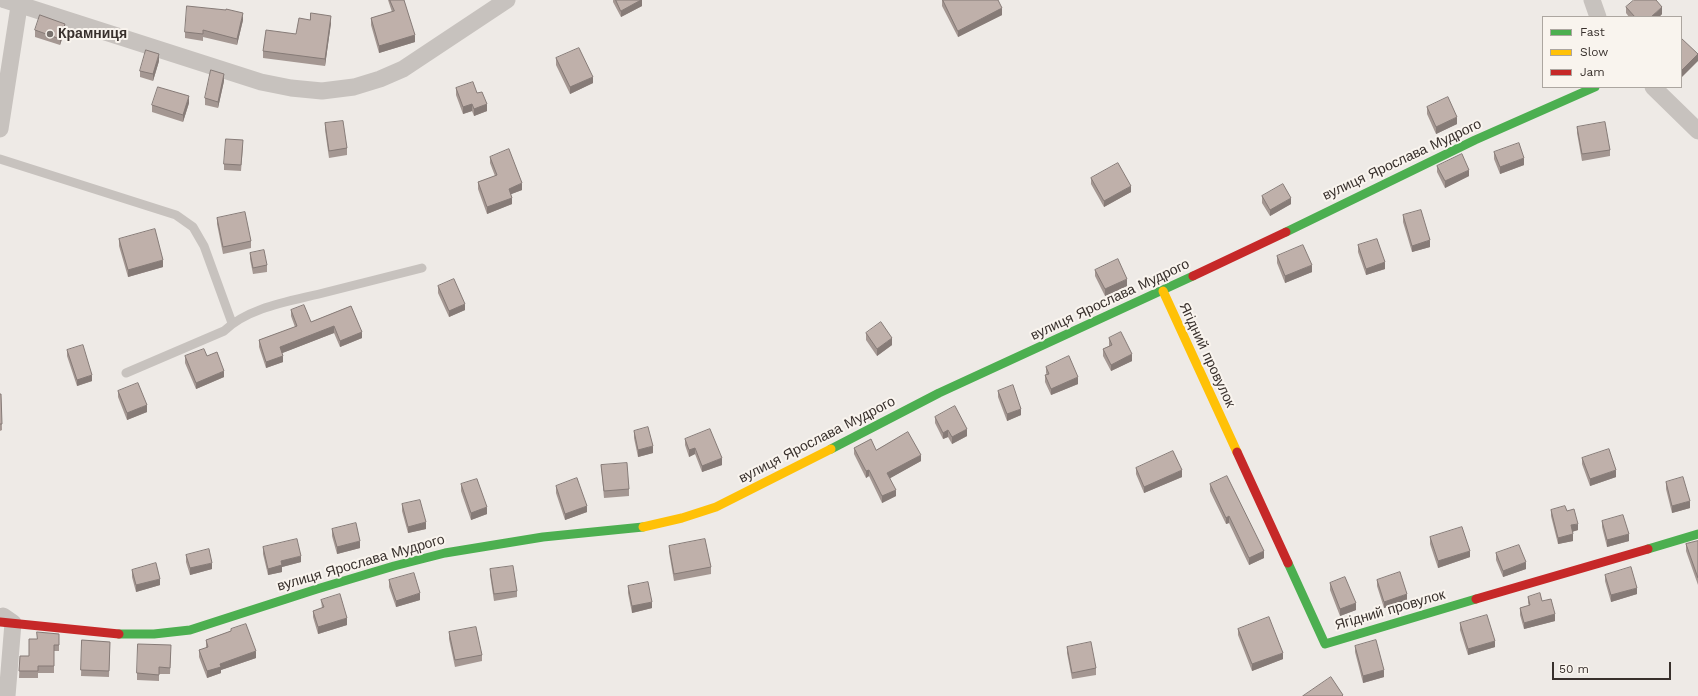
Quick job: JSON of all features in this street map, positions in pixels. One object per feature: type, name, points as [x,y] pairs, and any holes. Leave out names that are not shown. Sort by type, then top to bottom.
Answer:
[{"type":"street","points":[[0,129],[15,2],[261,82],[290,88],[322,91],[354,87],[380,79],[403,69],[507,0]]},
{"type":"street","points":[[1592,0],[1598,16]]},
{"type":"street","name":"вулиця Ярослава Мудрого","points":[[4,619],[120,634],[154,634],[190,630],[331,585],[394,566],[445,553],[543,537],[640,528],[682,518],[716,507],[939,393],[1163,291],[1468,143],[1593,88]]},
{"type":"street","points":[[1653,88],[1698,131]]},
{"type":"street","name":"Ягідний провулок","points":[[1163,291],[1325,644],[1698,534]]},
{"type":"street","points":[[4,619],[7,696]]},
{"type":"lane","points":[[0,159],[176,216],[193,227],[204,246],[232,322]]},
{"type":"lane","points":[[126,373],[224,331],[232,322],[248,314],[278,304],[422,268]]},
{"type":"building","points":[[390,0],[404,0],[415,35],[379,46],[371,18],[394,11]]},
{"type":"building","points":[[616,0],[641,0],[621,11]]},
{"type":"building","points":[[943,0],[998,0],[1002,8],[958,31]]},
{"type":"building","points":[[1634,0],[1656,0],[1662,7],[1652,16],[1634,16],[1626,7]]},
{"type":"building","points":[[187,6],[226,9],[243,13],[237,39],[203,30],[203,34],[185,32]]},
{"type":"building","points":[[311,13],[331,16],[325,59],[263,51],[266,30],[296,34],[299,18],[310,20]]},
{"type":"building","points":[[40,15],[65,24],[60,39],[35,30]]},
{"type":"building","points":[[1682,39],[1698,54],[1682,70]]},
{"type":"building","points":[[579,48],[593,77],[570,87],[556,58]]},
{"type":"building","points":[[146,50],[159,54],[153,74],[140,71]]},
{"type":"building","points":[[211,70],[224,74],[218,102],[205,98]]},
{"type":"building","points":[[473,82],[477,93],[482,92],[487,104],[474,109],[472,104],[463,107],[456,88]]},
{"type":"building","points":[[158,87],[189,96],[183,115],[152,105]]},
{"type":"building","points":[[1448,97],[1457,117],[1436,127],[1427,107]]},
{"type":"building","points":[[343,121],[347,148],[329,151],[325,123]]},
{"type":"building","points":[[1605,122],[1610,150],[1582,154],[1577,127]]},
{"type":"building","points":[[226,139],[243,140],[241,165],[224,164]]},
{"type":"building","points":[[1519,143],[1524,158],[1500,167],[1494,152]]},
{"type":"building","points":[[509,149],[522,183],[509,189],[512,198],[487,207],[478,182],[497,175],[490,157]]},
{"type":"building","points":[[1462,154],[1469,170],[1445,181],[1437,166]]},
{"type":"building","points":[[1118,163],[1131,186],[1104,201],[1091,178]]},
{"type":"building","points":[[1283,184],[1291,198],[1270,210],[1262,196]]},
{"type":"building","points":[[1421,210],[1430,240],[1412,246],[1403,215]]},
{"type":"building","points":[[245,212],[251,241],[223,247],[217,218]]},
{"type":"building","points":[[155,229],[163,260],[128,270],[119,239]]},
{"type":"building","points":[[1377,239],[1385,262],[1366,269],[1358,245]]},
{"type":"building","points":[[1303,245],[1312,265],[1285,276],[1277,256]]},
{"type":"building","points":[[264,250],[267,265],[253,268],[250,253]]},
{"type":"building","points":[[1118,259],[1127,279],[1105,289],[1095,270]]},
{"type":"building","points":[[454,279],[465,304],[449,311],[438,286]]},
{"type":"building","points":[[304,305],[311,322],[351,306],[362,332],[340,341],[334,326],[280,347],[283,356],[266,362],[259,340],[297,326],[291,310]]},
{"type":"building","points":[[881,322],[892,338],[877,349],[866,333]]},
{"type":"building","points":[[1121,332],[1132,354],[1111,365],[1103,349],[1112,345],[1109,338]]},
{"type":"building","points":[[83,345],[92,375],[77,380],[67,350]]},
{"type":"building","points":[[204,349],[207,356],[217,352],[224,371],[196,383],[185,356]]},
{"type":"building","points":[[1069,356],[1078,377],[1051,389],[1045,375],[1049,374],[1046,367]]},
{"type":"building","points":[[138,383],[147,405],[127,413],[118,391]]},
{"type":"building","points":[[1013,385],[1021,409],[1007,414],[998,391]]},
{"type":"building","points":[[1,394],[2,424],[0,424]]},
{"type":"building","points":[[955,406],[967,429],[952,437],[948,430],[943,433],[935,417]]},
{"type":"building","points":[[648,427],[653,446],[638,450],[634,431]]},
{"type":"building","points":[[710,429],[722,458],[702,466],[695,448],[689,450],[685,439]]},
{"type":"building","points":[[908,432],[921,455],[887,473],[896,490],[882,496],[869,470],[866,471],[854,448],[871,439],[876,450]]},
{"type":"building","points":[[1609,449],[1616,470],[1590,479],[1582,458]]},
{"type":"building","points":[[1173,451],[1182,470],[1144,487],[1136,468]]},
{"type":"building","points":[[627,463],[629,489],[604,491],[601,465]]},
{"type":"building","points":[[1227,476],[1264,551],[1249,558],[1229,516],[1226,518],[1210,484]]},
{"type":"building","points":[[1683,477],[1690,501],[1672,506],[1666,482]]},
{"type":"building","points":[[577,478],[587,506],[565,514],[556,486]]},
{"type":"building","points":[[477,479],[487,507],[471,513],[461,484]]},
{"type":"building","points":[[420,500],[426,522],[408,527],[402,504]]},
{"type":"building","points":[[1565,506],[1567,511],[1574,509],[1578,524],[1571,525],[1573,534],[1558,538],[1551,510]]},
{"type":"building","points":[[1623,515],[1629,534],[1607,540],[1602,521]]},
{"type":"building","points":[[356,523],[360,541],[337,547],[332,529]]},
{"type":"building","points":[[1462,527],[1470,551],[1438,561],[1430,537]]},
{"type":"building","points":[[297,539],[301,556],[281,561],[282,565],[268,569],[263,547]]},
{"type":"building","points":[[705,539],[711,567],[674,574],[669,546]]},
{"type":"building","points":[[1698,541],[1698,578],[1686,544]]},
{"type":"building","points":[[1519,545],[1526,562],[1503,571],[1496,553]]},
{"type":"building","points":[[209,549],[212,563],[190,568],[186,555]]},
{"type":"building","points":[[156,563],[160,579],[136,585],[132,570]]},
{"type":"building","points":[[513,566],[517,591],[494,594],[490,569]]},
{"type":"building","points":[[1631,567],[1637,588],[1611,595],[1605,575]]},
{"type":"building","points":[[1400,572],[1407,594],[1384,602],[1377,580]]},
{"type":"building","points":[[414,573],[420,593],[396,601],[389,580]]},
{"type":"building","points":[[1345,577],[1356,603],[1340,609],[1330,583]]},
{"type":"building","points":[[648,582],[652,602],[632,606],[628,586]]},
{"type":"building","points":[[1540,593],[1542,601],[1551,599],[1555,614],[1524,623],[1520,608],[1530,605],[1528,597]]},
{"type":"building","points":[[340,594],[347,618],[318,627],[313,611],[324,607],[321,600]]},
{"type":"building","points":[[1487,615],[1495,641],[1468,649],[1460,623]]},
{"type":"building","points":[[1269,617],[1283,653],[1252,664],[1238,629]]},
{"type":"building","points":[[246,624],[256,651],[220,664],[221,667],[207,671],[199,650],[208,647],[206,640]]},
{"type":"building","points":[[476,627],[482,655],[455,660],[449,632]]},
{"type":"building","points":[[37,632],[59,634],[59,645],[54,645],[54,666],[38,666],[38,671],[19,671],[20,656],[29,656],[29,639],[37,639]]},
{"type":"building","points":[[82,640],[110,642],[109,671],[81,670]]},
{"type":"building","points":[[1376,640],[1384,670],[1363,676],[1355,646]]},
{"type":"building","points":[[1091,642],[1096,668],[1072,673],[1067,647]]},
{"type":"building","points":[[138,644],[171,645],[170,668],[159,667],[159,675],[137,673]]},
{"type":"building","points":[[1331,677],[1343,695],[1342,696],[1303,696]]},
{"type":"traffic: fast","points":[[1286,232],[1475,140],[1593,88]]},
{"type":"traffic: fast","points":[[831,449],[939,393],[1193,276]]},
{"type":"traffic: fast","points":[[119,634],[154,634],[190,630],[317,589],[394,566],[445,553],[543,537],[643,527]]},
{"type":"traffic: fast","points":[[1648,549],[1698,534]]},
{"type":"traffic: fast","points":[[1288,563],[1325,644],[1476,599]]},
{"type":"traffic: slow","points":[[1163,291],[1237,452]]},
{"type":"traffic: slow","points":[[643,527],[682,518],[716,507],[831,449]]},
{"type":"traffic: jam","points":[[1193,276],[1286,232]]},
{"type":"traffic: jam","points":[[1237,452],[1288,563]]},
{"type":"traffic: jam","points":[[1476,599],[1648,549]]},
{"type":"traffic: jam","points":[[0,622],[119,634]]},
{"type":"place","name":"Крамниця","points":[[50,34]]}]
